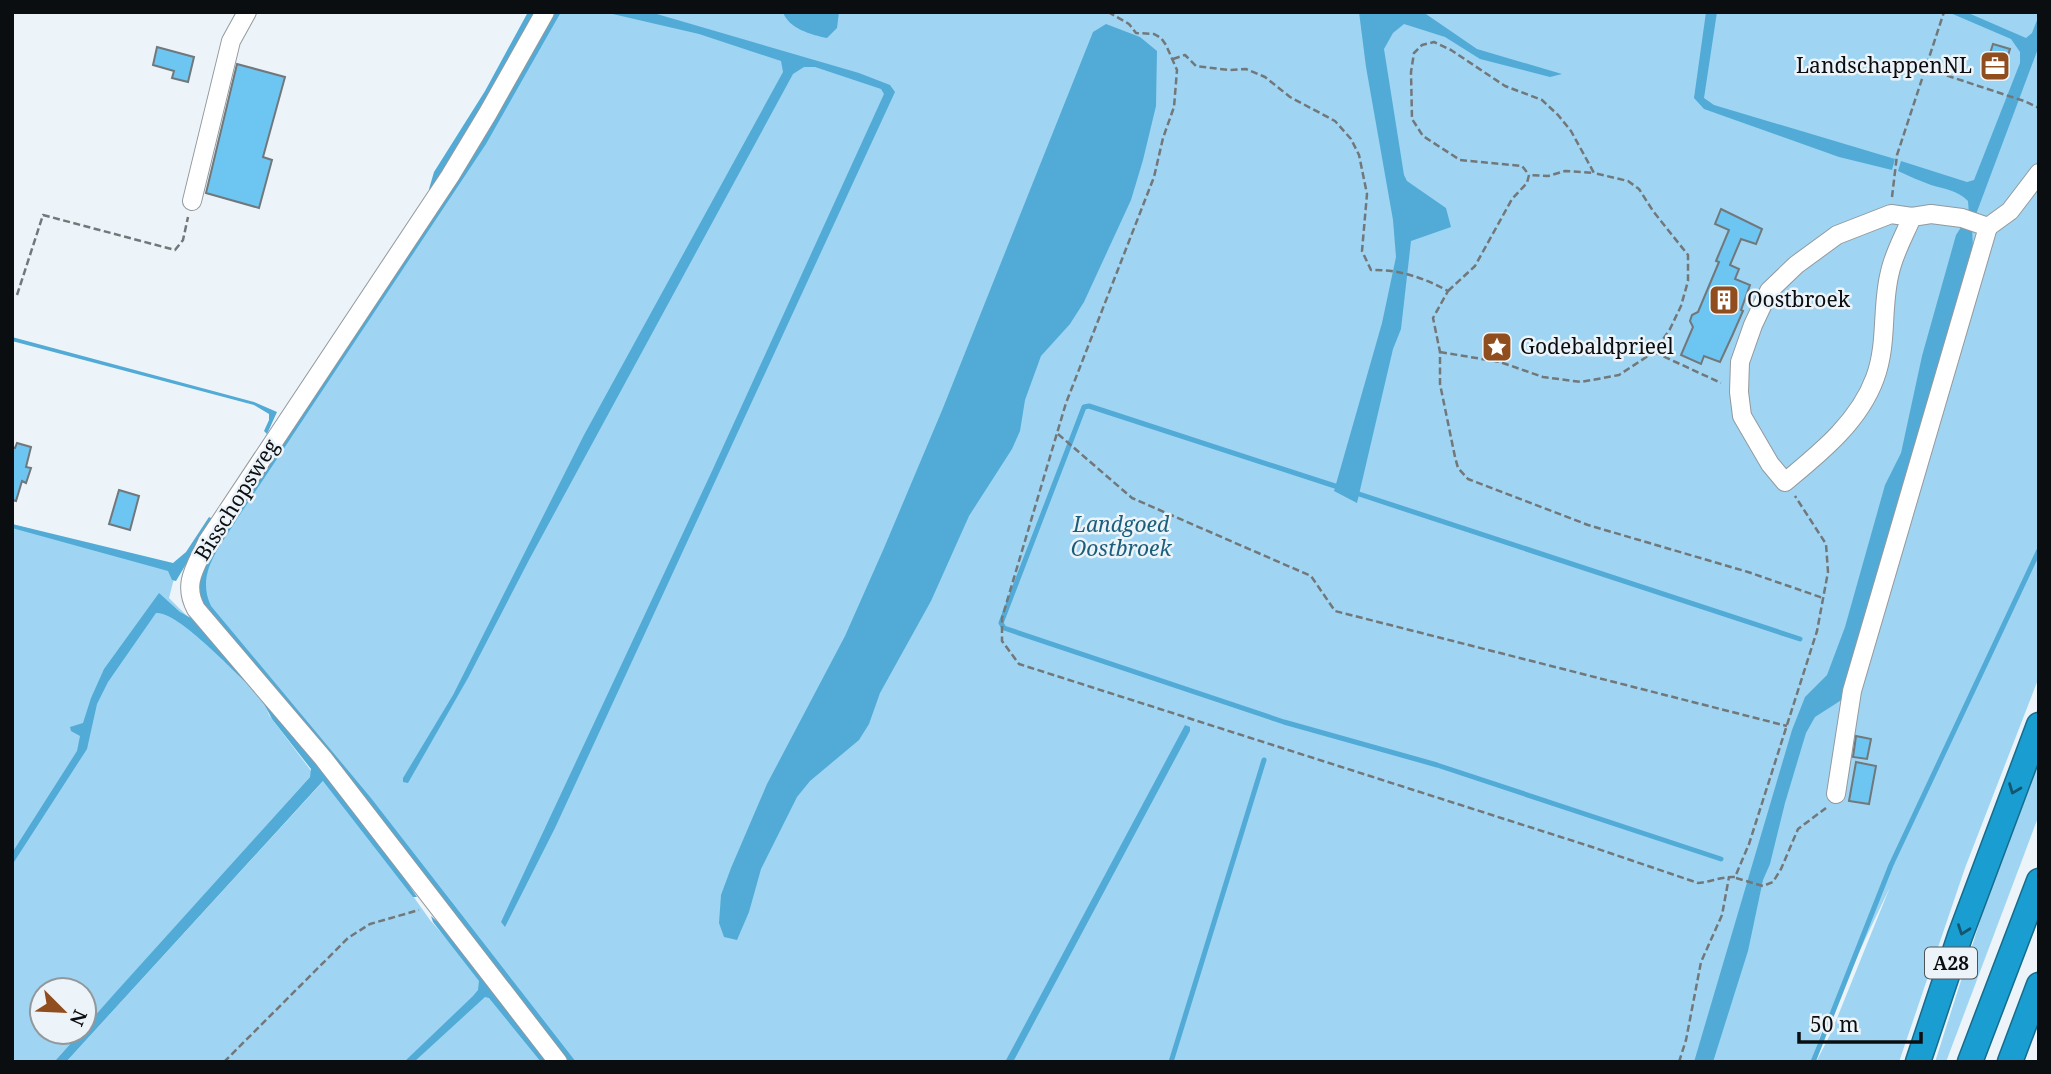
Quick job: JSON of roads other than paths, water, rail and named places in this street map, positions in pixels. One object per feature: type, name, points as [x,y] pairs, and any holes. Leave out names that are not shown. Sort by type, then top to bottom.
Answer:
[{"type":"highway","name":"A28","points":[[1919,1062],[1960,936],[2039,725]]},
{"type":"highway","name":"A28","points":[[1970,1062],[2039,881]]},
{"type":"highway","points":[[2010,1062],[2039,985]]},
{"type":"street","points":[[192,201],[231,41],[247,12]]},
{"type":"street","name":"Bisschopsweg","points":[[545,12],[450,176],[207,542],[189,582],[190,597],[196,609],[306,737],[558,1062]]},
{"type":"street","points":[[1912,217],[1889,272],[1882,353],[1875,380],[1854,417],[1829,444],[1785,482],[1770,464],[1742,416],[1739,392],[1740,362],[1769,291],[1796,265],[1837,235],[1891,214],[1912,217],[1931,214],[1975,222],[2010,211],[2039,173]]},
{"type":"street","points":[[1836,794],[1852,691],[1975,222]]},
{"type":"waterway","points":[[1335,486],[1089,406],[1084,407],[1001,623],[1004,628],[1284,722],[1437,765],[1721,859]]},
{"type":"waterway","points":[[1359,494],[1800,639]]},
{"type":"waterway","points":[[1813,1062],[1891,865],[2039,550]]},
{"type":"waterway","points":[[1171,1062],[1264,760]]},
{"type":"place","name":"LandschappenNL","points":[[1995,66]]},
{"type":"place","name":"Oostbroek","points":[[1724,300]]},
{"type":"place","name":"Godebaldprieel","points":[[1497,347]]},
{"type":"park label","name":"Landgoed Oostbroek","points":[[1121,537]]}]
